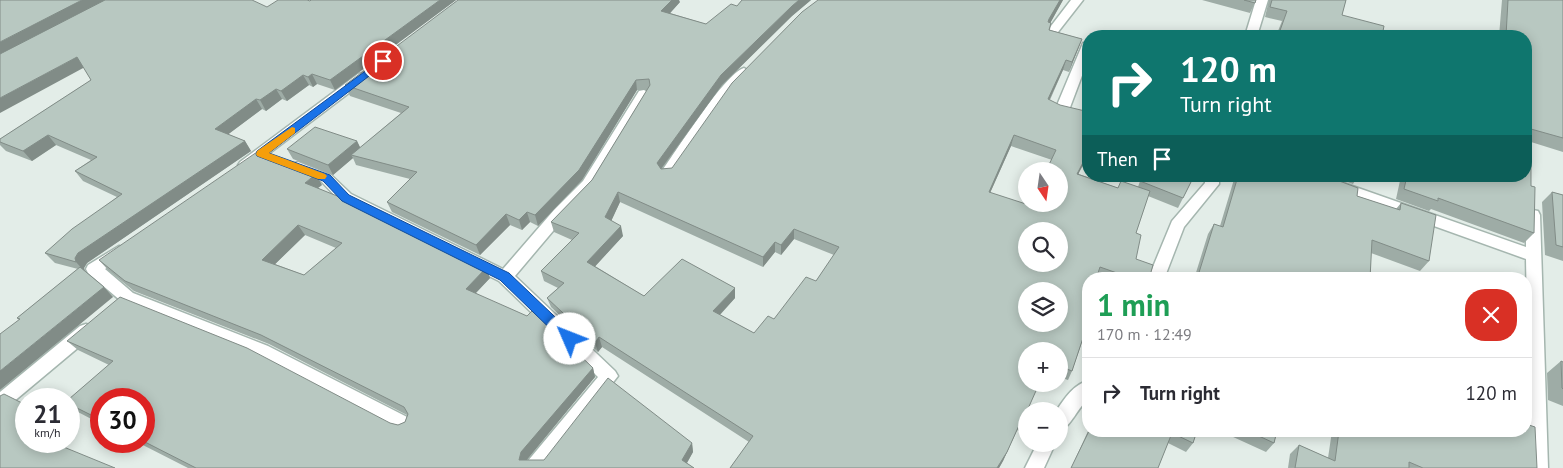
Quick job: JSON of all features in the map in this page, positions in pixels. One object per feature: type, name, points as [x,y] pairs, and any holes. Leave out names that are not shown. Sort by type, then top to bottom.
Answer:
[{"type":"street","points":[[1054,30],[1077,0]]},
{"type":"street","points":[[1253,30],[1262,0]]},
{"type":"street","points":[[1062,110],[1082,57]]},
{"type":"street","points":[[667,174],[727,89],[755,61]]},
{"type":"street","points":[[237,171],[375,67]]},
{"type":"street","points":[[505,277],[559,214],[588,185],[644,94]]},
{"type":"street","points":[[261,154],[326,178],[346,198],[505,277],[609,376],[534,468]]},
{"type":"street","points":[[1159,272],[1177,225],[1212,182]]},
{"type":"street","points":[[1325,182],[1534,256]]},
{"type":"street","points":[[1533,200],[1539,468]]},
{"type":"street","points":[[133,243],[94,269],[127,297],[262,351],[403,424]]},
{"type":"street","points":[[112,309],[127,297]]},
{"type":"street","points":[[0,403],[97,322]]},
{"type":"street","points":[[1068,409],[1074,399],[1082,393]]},
{"type":"street","points":[[1034,468],[1042,452]]},
{"type":"building","points":[[0,0],[82,0],[0,42]]},
{"type":"building","points":[[105,0],[252,0],[267,7],[278,0],[440,0],[330,80],[312,74],[308,77],[303,75],[281,91],[276,89],[260,100],[256,99],[215,129],[245,141],[78,253],[75,258],[76,262],[45,253],[72,229],[122,194],[75,171],[97,157],[48,135],[23,151],[0,142],[0,139],[91,80],[77,57],[0,98],[0,54]]},
{"type":"building","points":[[458,0],[672,0],[661,11],[706,24],[731,4],[737,6],[742,0],[799,0],[721,75],[657,163],[661,169],[672,168],[732,83],[802,12],[818,0],[1060,0],[1049,19],[1048,22],[1051,23],[1049,30],[1082,39],[1072,62],[1066,60],[1048,99],[1060,105],[1082,110],[1082,164],[1077,174],[1082,176],[1082,182],[1100,182],[1118,188],[1121,182],[1124,182],[1150,191],[1136,233],[1141,235],[1136,259],[1153,265],[1151,272],[1114,272],[1100,267],[1098,272],[1082,272],[1082,341],[1072,371],[1068,369],[1068,342],[1018,342],[1018,392],[1035,392],[1031,402],[1018,402],[1018,428],[997,468],[730,468],[753,436],[599,337],[595,343],[547,298],[564,283],[541,271],[579,233],[551,222],[592,180],[650,85],[649,79],[636,80],[579,170],[535,215],[527,212],[519,220],[506,214],[476,245],[387,202],[417,172],[351,155],[409,107],[345,85]],"holes":[[[618,192],[763,257],[775,242],[781,245],[794,229],[839,247],[816,281],[806,277],[774,319],[768,316],[754,333],[713,311],[735,288],[682,259],[644,296],[587,262],[621,226],[605,217]]]},
{"type":"building","points":[[1244,0],[1256,0],[1255,3]]},
{"type":"building","points":[[1272,0],[1346,0],[1342,15],[1384,26],[1383,30],[1280,30],[1287,11],[1270,7]]},
{"type":"building","points":[[1508,0],[1563,0],[1563,138],[1532,129],[1532,30],[1506,30]]},
{"type":"building","points":[[315,127],[357,141],[328,165],[287,149]]},
{"type":"building","points":[[257,152],[314,172],[316,174],[305,183],[347,200],[486,268],[466,289],[527,316],[533,310],[593,368],[521,452],[519,460],[544,460],[608,378],[692,443],[682,460],[694,468],[196,468],[155,447],[155,388],[90,388],[90,414],[80,410],[80,390],[113,361],[67,341],[120,297],[247,348],[390,423],[398,425],[405,422],[408,414],[404,407],[261,335],[125,281],[99,260]],"holes":[[[298,225],[342,243],[304,275],[262,260]]]},
{"type":"building","points":[[1143,182],[1191,182],[1183,198]]},
{"type":"building","points":[[1236,182],[1342,182],[1358,188],[1357,196],[1400,210],[1401,203],[1436,215],[1429,261],[1372,240],[1370,272],[1199,272],[1214,224],[1223,227]]},
{"type":"building","points":[[1406,182],[1531,182],[1531,186],[1535,187],[1534,233],[1438,198],[1438,201],[1404,189]]},
{"type":"building","points":[[1552,192],[1563,195],[1563,247],[1556,245]]},
{"type":"building","points":[[80,267],[104,287],[0,371],[0,334]]},
{"type":"building","points":[[1561,361],[1563,362],[1563,389],[1562,388]]},
{"type":"building","points":[[4,394],[15,400],[15,453],[78,453],[115,468],[0,468],[0,396]]},
{"type":"building","points":[[1532,426],[1535,427],[1537,468],[1423,468],[1409,462],[1409,468],[1295,468],[1299,445],[1335,461],[1338,437],[1532,437]]},
{"type":"building","points":[[1086,437],[1170,437],[1158,468],[1071,468]]},
{"type":"building","points":[[1180,437],[1195,437],[1193,443]]},
{"type":"building","points":[[1261,437],[1276,437],[1274,443]]},
{"type":"slow traffic","points":[[292,130],[261,154],[322,176]]},
{"type":"route","points":[[383,61],[261,154],[326,178],[346,198],[505,277],[570,339]]}]
